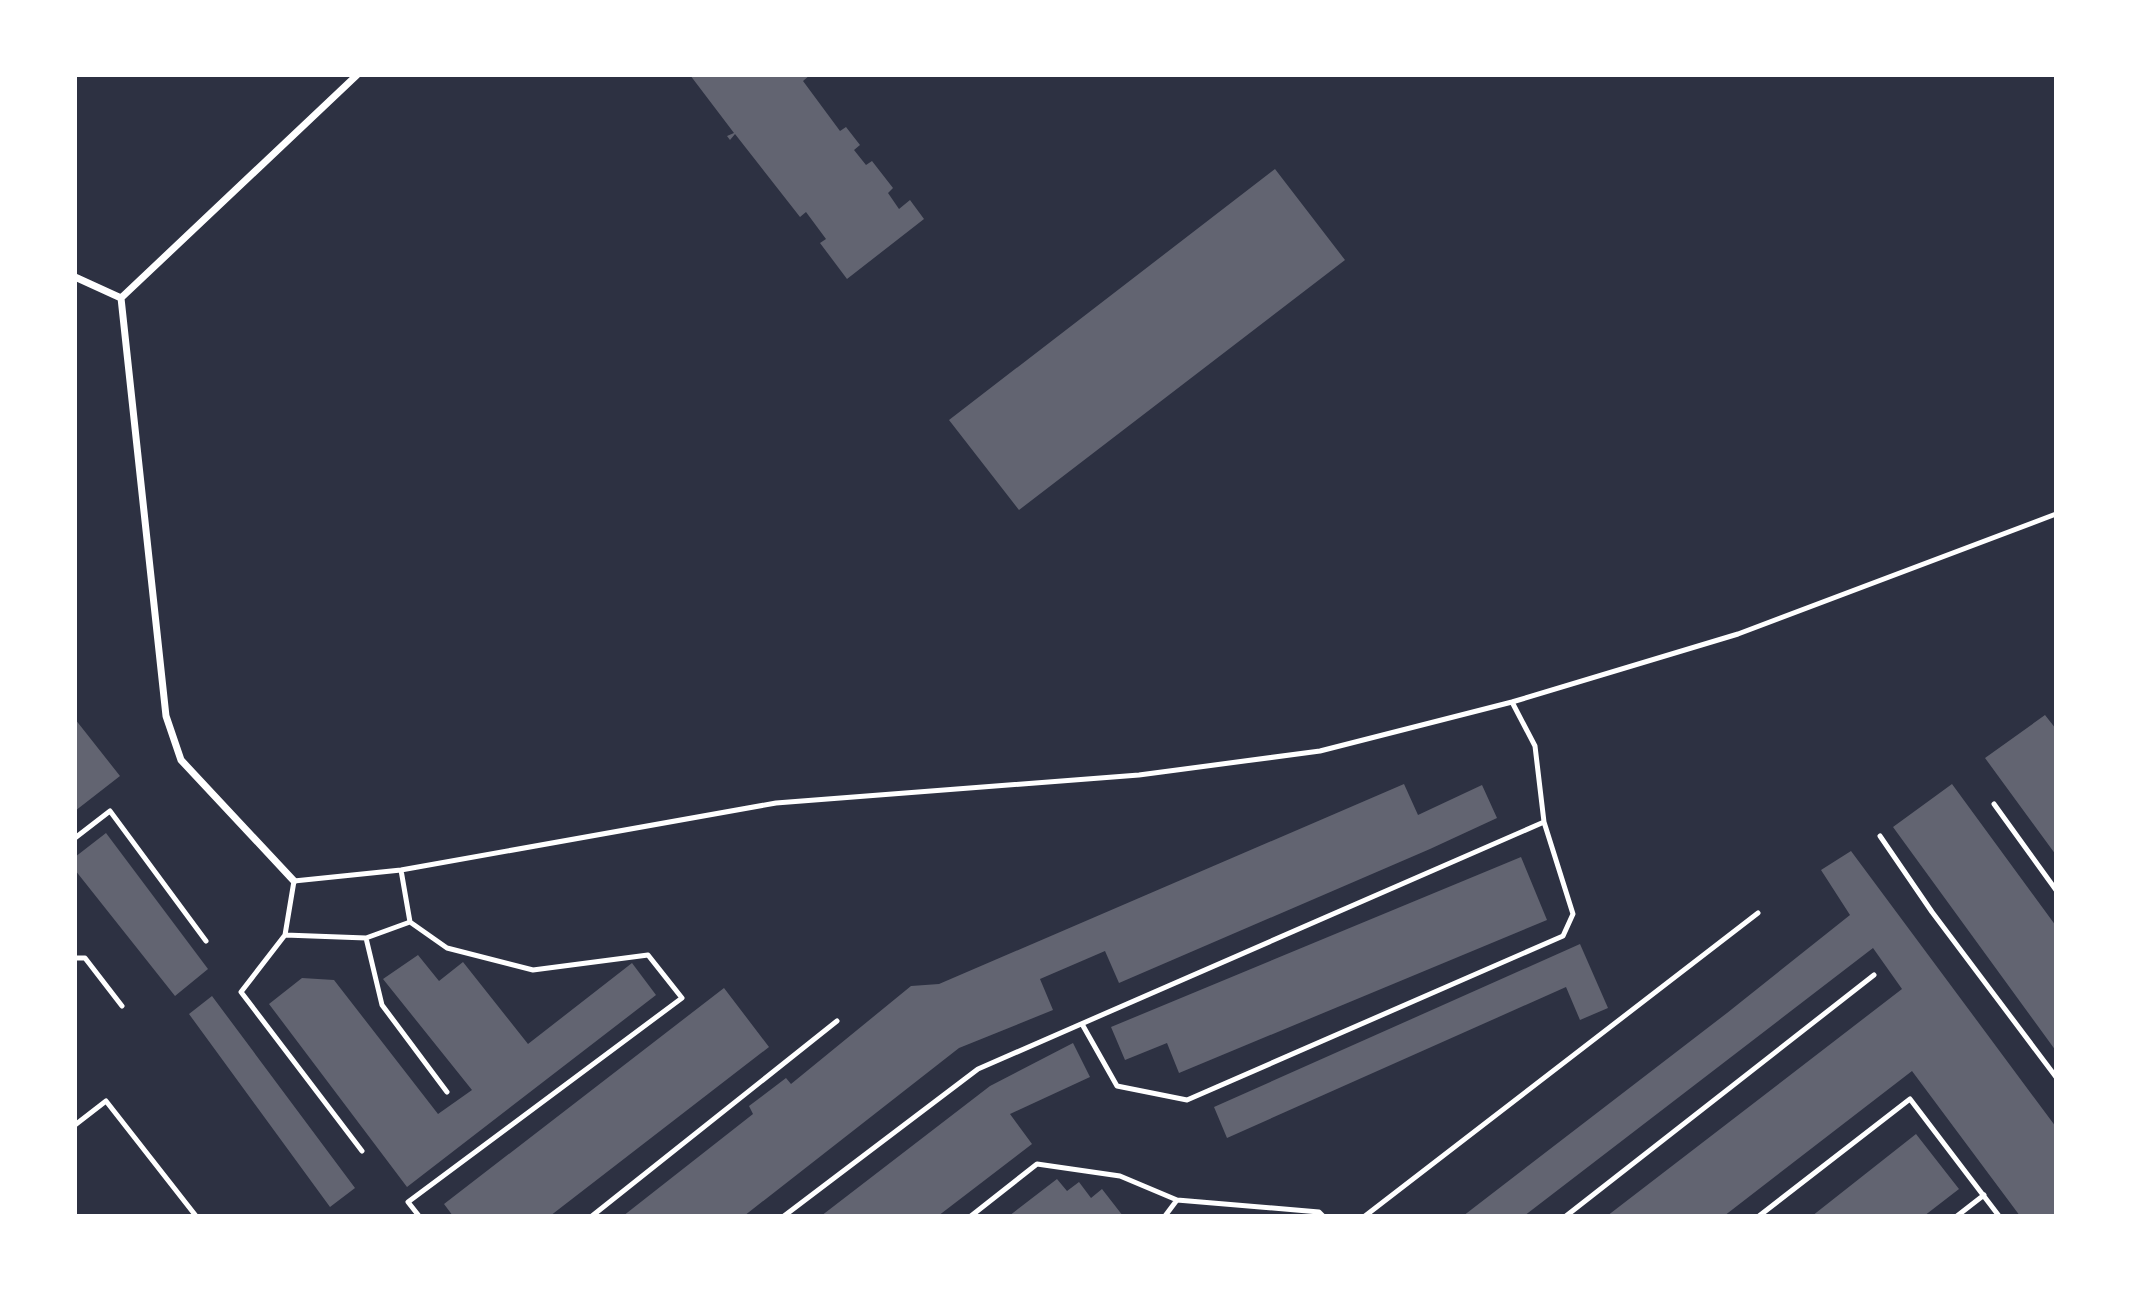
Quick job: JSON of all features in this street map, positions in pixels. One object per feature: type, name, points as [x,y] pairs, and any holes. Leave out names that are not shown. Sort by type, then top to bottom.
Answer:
[{"type":"street","points":[[121,298],[357,75]]},
{"type":"street","points":[[75,277],[121,298]]},
{"type":"street","points":[[121,298],[166,716],[181,760],[294,881]]},
{"type":"lane","points":[[362,1152],[241,992],[285,935],[294,881],[401,870],[776,803],[1139,775],[1320,751],[1512,702],[1738,634],[2056,514]]},
{"type":"lane","points":[[1082,1024],[1117,1086],[1187,1100],[1563,936],[1573,914],[1544,822],[1535,746],[1512,702]]},
{"type":"lane","points":[[1994,804],[2056,890]]},
{"type":"lane","points":[[75,838],[110,811],[206,941]]},
{"type":"lane","points":[[784,1216],[978,1069],[1544,822]]},
{"type":"lane","points":[[1880,836],[2056,1077]]},
{"type":"lane","points":[[401,870],[410,922],[447,948],[533,970],[648,955],[682,998],[408,1202],[419,1216]]},
{"type":"lane","points":[[1365,1216],[1758,913]]},
{"type":"lane","points":[[285,935],[366,938],[410,922]]},
{"type":"lane","points":[[366,938],[382,1005],[447,1092]]},
{"type":"lane","points":[[75,958],[85,958],[122,1006]]},
{"type":"lane","points":[[1566,1216],[1874,975]]},
{"type":"lane","points":[[592,1216],[837,1021]]},
{"type":"lane","points":[[1759,1216],[1910,1099],[1999,1216]]},
{"type":"lane","points":[[75,1125],[106,1101],[196,1216]]},
{"type":"lane","points":[[971,1216],[1037,1164],[1120,1176],[1177,1200],[1319,1212],[1323,1216]]},
{"type":"lane","points":[[1957,1216],[1984,1195]]},
{"type":"lane","points":[[1165,1216],[1177,1200]]},
{"type":"building","points":[[690,75],[810,75],[803,81],[840,131],[846,127],[860,145],[854,150],[866,165],[872,161],[893,188],[888,193],[899,209],[910,200],[924,219],[847,279],[820,243],[826,239],[806,212],[800,217],[735,134],[730,140],[727,136],[734,133]]},
{"type":"building","points":[[1275,169],[1345,260],[1019,510],[949,420]]},
{"type":"building","points":[[2045,715],[2056,729],[2056,855],[1985,758]]},
{"type":"building","points":[[75,719],[120,776],[75,811]]},
{"type":"building","points":[[1404,784],[1418,815],[1482,785],[1497,818],[1119,983],[1105,951],[1040,979],[1053,1010],[959,1048],[744,1216],[623,1216],[753,1114],[749,1106],[786,1078],[791,1084],[911,986],[939,984]]},
{"type":"building","points":[[1952,784],[2056,926],[2056,1051],[1893,827]]},
{"type":"building","points":[[106,833],[208,969],[175,996],[75,870],[75,857]]},
{"type":"building","points":[[1851,851],[2056,1127],[2056,1216],[2020,1216],[1912,1071],[1724,1216],[1607,1216],[1902,989],[1873,948],[1524,1216],[1463,1216],[1850,915],[1821,870]]},
{"type":"building","points":[[1521,857],[1547,920],[1179,1073],[1167,1043],[1125,1060],[1111,1027]]},
{"type":"building","points":[[1580,944],[1608,1008],[1580,1020],[1566,987],[1227,1138],[1214,1107]]},
{"type":"building","points":[[418,955],[439,981],[463,962],[528,1044],[632,963],[656,995],[407,1187],[269,1004],[302,978],[334,980],[438,1114],[472,1090],[383,979]]},
{"type":"building","points":[[724,988],[769,1047],[550,1216],[453,1216],[444,1204]]},
{"type":"building","points":[[212,996],[355,1188],[330,1207],[189,1014]]},
{"type":"building","points":[[1073,1043],[1090,1077],[1010,1114],[1032,1144],[938,1216],[821,1216],[990,1086]]},
{"type":"building","points":[[1916,1134],[1959,1189],[1924,1216],[1812,1216]]},
{"type":"building","points":[[1057,1179],[1067,1191],[1079,1182],[1091,1198],[1102,1189],[1123,1216],[1009,1216]]}]
